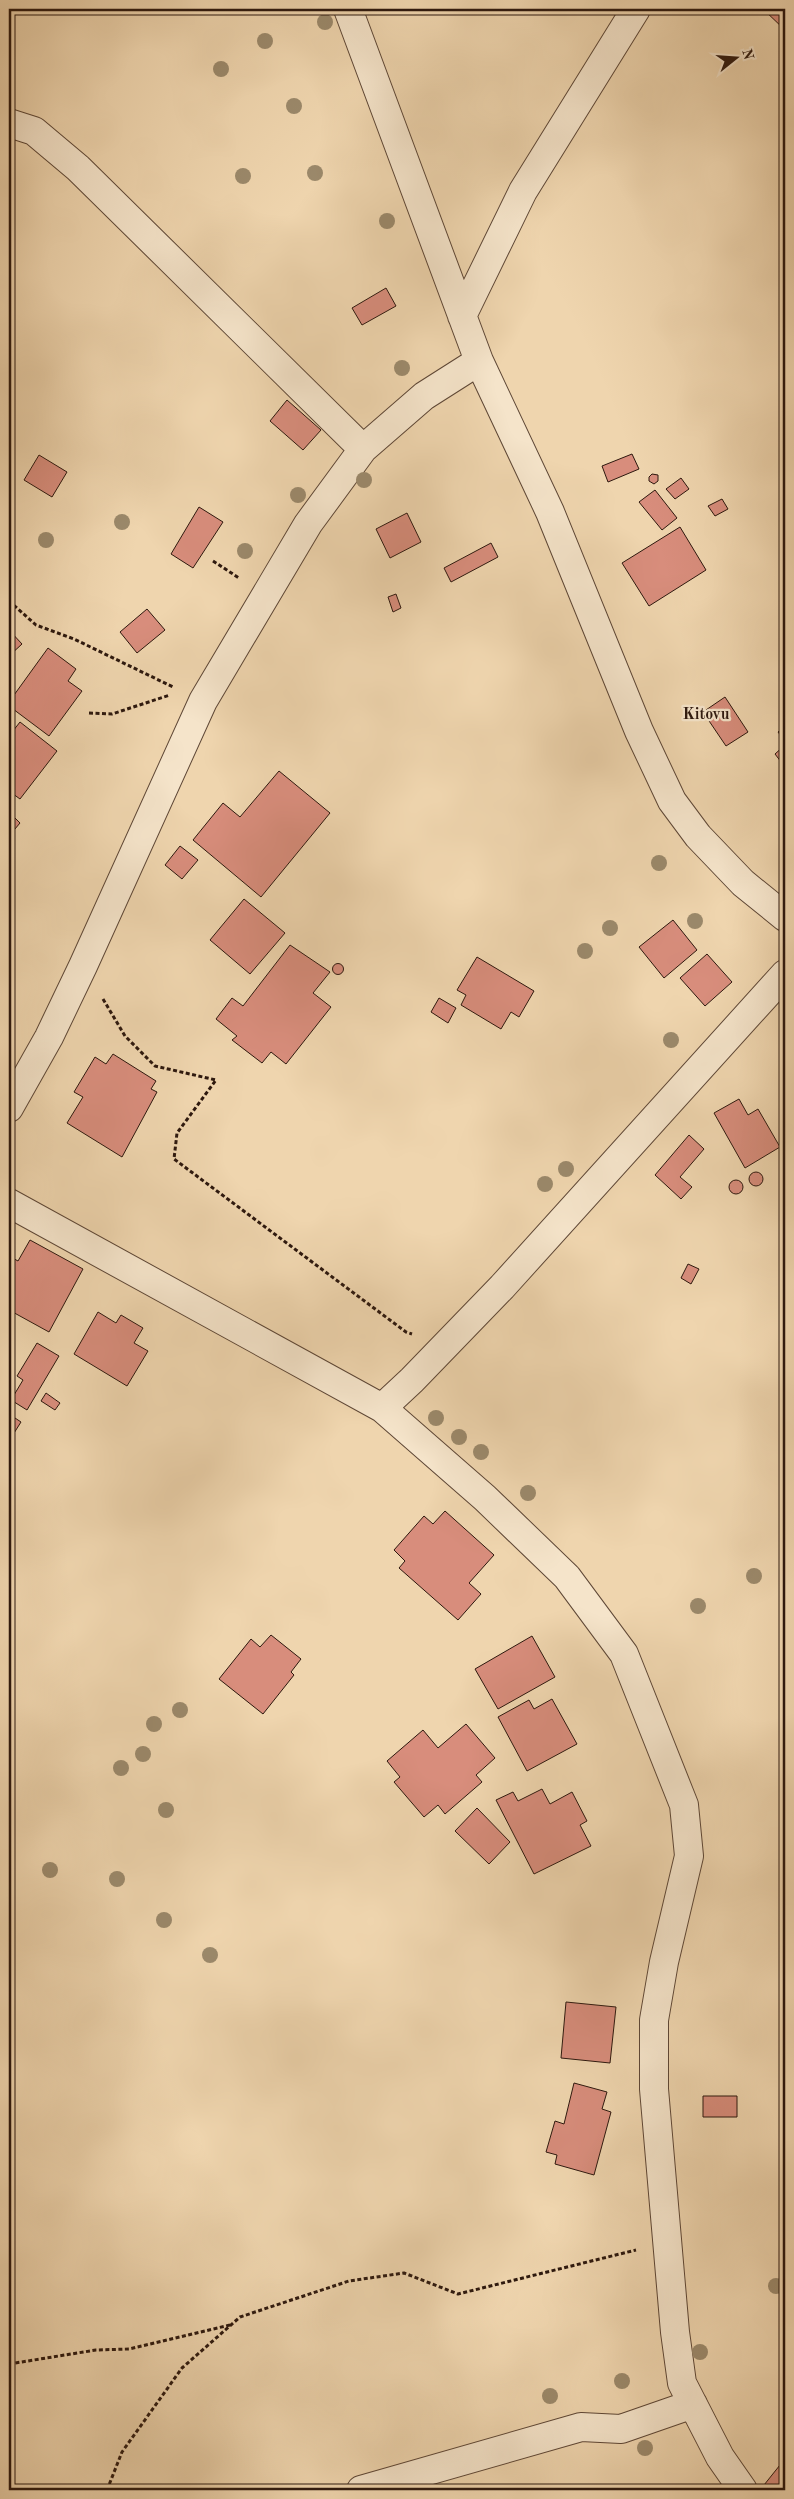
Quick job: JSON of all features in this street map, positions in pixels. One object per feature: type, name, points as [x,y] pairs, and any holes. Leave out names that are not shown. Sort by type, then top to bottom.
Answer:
[{"type":"street","points":[[348,9],[479,361],[550,512],[639,731],[672,801],[698,836],[743,883],[785,917]]},
{"type":"street","points":[[462,316],[522,191],[636,9]]},
{"type":"street","points":[[9,123],[34,131],[78,168],[363,449]]},
{"type":"street","points":[[9,1108],[40,1052],[83,966],[192,696],[308,524],[363,449],[424,396],[479,361]]},
{"type":"street","points":[[382,1408],[412,1380],[502,1287],[609,1171],[785,974]]},
{"type":"street","points":[[9,1204],[382,1408],[484,1498],[567,1577],[624,1654],[684,1805],[689,1856],[664,1962],[654,2020],[654,2089],[666,2243],[682,2383],[720,2457],[743,2490]]},
{"type":"street","points":[[361,2490],[581,2427],[622,2429],[693,2404]]},
{"type":"path","points":[[9,601],[36,625],[74,640],[192,696]]},
{"type":"path","points":[[89,713],[112,714],[192,696]]},
{"type":"path","points":[[83,966],[125,1036],[154,1066],[216,1080],[177,1133],[174,1159],[406,1332],[445,1344]]},
{"type":"path","points":[[107,2490],[122,2452],[182,2368],[240,2317],[349,2281],[404,2273],[458,2294],[666,2243]]},
{"type":"path","points":[[9,2364],[96,2350],[129,2349],[230,2325]]},
{"type":"building","points":[[763,9],[785,9],[785,30]]},
{"type":"building","points":[[386,288],[396,306],[362,325],[352,308]]},
{"type":"building","points":[[287,400],[321,430],[303,450],[270,421]]},
{"type":"building","points":[[632,454],[639,469],[608,482],[602,466]]},
{"type":"building","points":[[39,455],[67,472],[52,497],[24,480]]},
{"type":"building","points":[[652,474],[658,475],[658,481],[654,484],[649,481],[649,477]]},
{"type":"building","points":[[681,478],[689,489],[675,499],[666,489]]},
{"type":"building","points":[[655,490],[677,518],[662,530],[639,502]]},
{"type":"building","points":[[722,499],[728,509],[715,516],[708,506]]},
{"type":"building","points":[[199,507],[223,522],[193,568],[171,554]]},
{"type":"building","points":[[407,513],[421,542],[390,558],[376,529]]},
{"type":"building","points":[[680,527],[706,570],[649,606],[622,563]]},
{"type":"building","points":[[491,543],[498,557],[451,582],[444,568]]},
{"type":"building","points":[[396,594],[401,608],[393,612],[388,597]]},
{"type":"building","points":[[147,609],[165,630],[137,653],[120,632]]},
{"type":"building","points":[[9,630],[22,644],[9,656]]},
{"type":"building","points":[[48,648],[76,669],[68,681],[82,691],[49,736],[9,706],[9,702]]},
{"type":"building","points":[[725,697],[748,732],[726,746],[703,712]]},
{"type":"building","points":[[20,722],[57,751],[20,799],[9,791],[9,736]]},
{"type":"building","points":[[785,726],[785,741],[778,732]]},
{"type":"building","points":[[785,745],[785,767],[775,754]]},
{"type":"building","points":[[279,771],[330,813],[261,897],[193,840],[223,803],[240,817]]},
{"type":"building","points":[[9,812],[20,823],[9,836]]},
{"type":"building","points":[[180,846],[198,860],[182,879],[165,865]]},
{"type":"building","points":[[244,899],[285,933],[250,974],[210,940]]},
{"type":"building","points":[[673,920],[697,950],[664,978],[639,947]]},
{"type":"building","points":[[290,945],[330,972],[313,993],[331,1007],[286,1064],[271,1052],[262,1063],[232,1040],[237,1036],[216,1019],[232,998],[243,1006]]},
{"type":"building","points":[[707,954],[732,982],[705,1006],[680,978]]},
{"type":"building","points":[[477,957],[534,991],[519,1017],[511,1012],[501,1029],[461,1005],[466,995],[457,990]]},
{"type":"building","points":[[338,963],[344,969],[338,975],[332,969]]},
{"type":"building","points":[[439,998],[456,1008],[448,1023],[431,1012]]},
{"type":"building","points":[[113,1054],[156,1081],[151,1089],[157,1092],[122,1157],[67,1123],[83,1097],[74,1092],[95,1057],[106,1064]]},
{"type":"building","points":[[739,1099],[748,1115],[758,1109],[780,1147],[745,1168],[714,1113]]},
{"type":"building","points":[[689,1135],[704,1149],[680,1177],[692,1187],[681,1199],[655,1175]]},
{"type":"building","points":[[756,1172],[761,1174],[763,1179],[761,1184],[756,1186],[751,1184],[749,1179],[751,1174]]},
{"type":"building","points":[[736,1180],[741,1182],[743,1187],[741,1192],[736,1194],[731,1192],[729,1187],[731,1182]]},
{"type":"building","points":[[30,1240],[83,1269],[49,1332],[9,1310],[9,1256],[18,1261]]},
{"type":"building","points":[[688,1264],[699,1269],[691,1284],[681,1278]]},
{"type":"building","points":[[98,1312],[116,1323],[121,1315],[143,1328],[134,1343],[148,1351],[127,1386],[74,1354]]},
{"type":"building","points":[[37,1343],[59,1356],[27,1410],[11,1400],[23,1380],[17,1376]]},
{"type":"building","points":[[46,1393],[60,1403],[55,1410],[41,1401]]},
{"type":"building","points":[[9,1414],[21,1422],[9,1441]]},
{"type":"building","points":[[445,1511],[494,1555],[469,1583],[481,1594],[458,1620],[399,1568],[405,1561],[394,1550],[424,1516],[433,1524]]},
{"type":"building","points":[[271,1635],[301,1659],[291,1672],[294,1675],[263,1714],[219,1679],[251,1639],[260,1647]]},
{"type":"building","points":[[532,1636],[555,1677],[498,1709],[475,1669]]},
{"type":"building","points":[[552,1699],[577,1744],[527,1771],[498,1717],[529,1700],[534,1709]]},
{"type":"building","points":[[466,1724],[495,1758],[476,1775],[482,1782],[445,1814],[438,1805],[424,1817],[394,1782],[400,1777],[387,1761],[423,1730],[438,1748]]},
{"type":"building","points":[[542,1789],[550,1804],[572,1792],[587,1821],[580,1825],[591,1846],[534,1874],[496,1800],[513,1792],[518,1801]]},
{"type":"building","points":[[477,1808],[510,1842],[489,1864],[455,1831]]},
{"type":"building","points":[[566,2002],[616,2007],[610,2063],[561,2058]]},
{"type":"building","points":[[574,2083],[607,2092],[602,2109],[611,2112],[594,2175],[555,2164],[557,2155],[546,2152],[555,2121],[564,2124]]},
{"type":"building","points":[[703,2096],[737,2096],[737,2117],[703,2117]]},
{"type":"building","points":[[784,2460],[785,2490],[760,2490]]},
{"type":"district","name":"Kitovu","points":[[706,715]]}]
